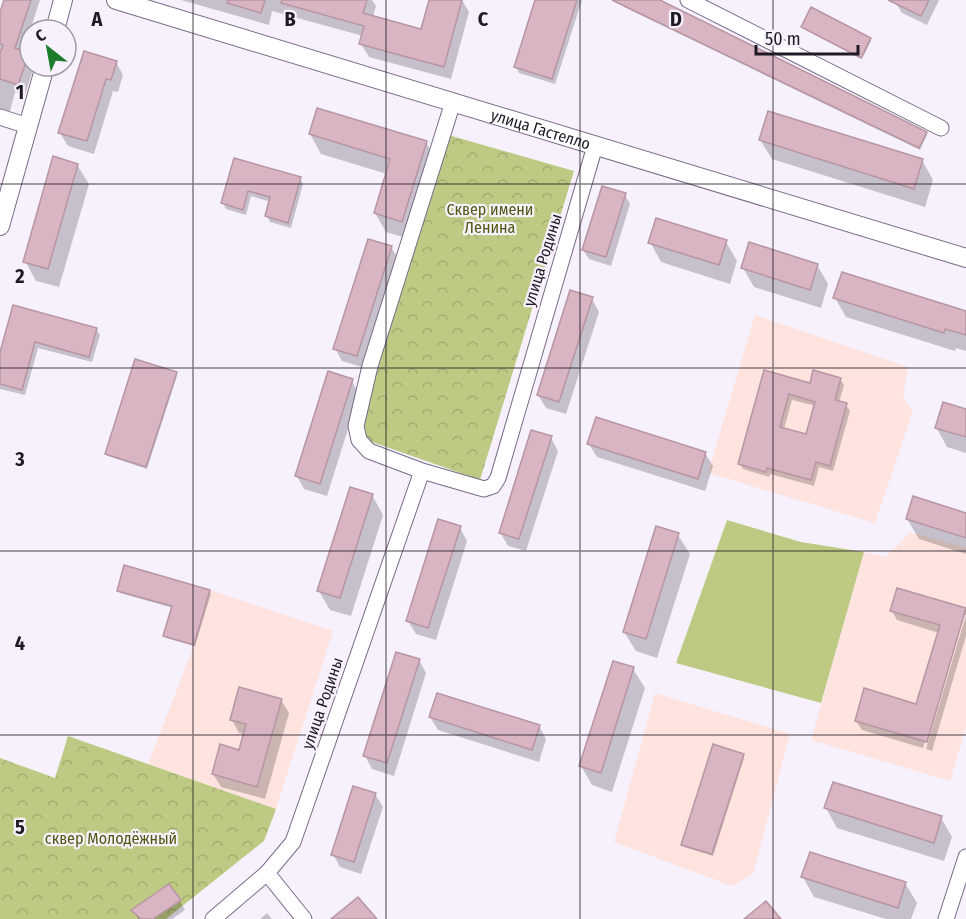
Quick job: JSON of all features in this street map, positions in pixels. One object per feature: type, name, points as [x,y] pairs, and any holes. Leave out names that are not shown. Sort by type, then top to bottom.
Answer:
[{"type":"street","points":[[58,18],[63,0]]},
{"type":"street","name":"улица Гастелло","points":[[116,0],[966,258]]},
{"type":"street","points":[[688,0],[941,128]]},
{"type":"street","points":[[0,226],[42,78]]},
{"type":"street","name":"улица Родины","points":[[453,102],[370,366],[356,426],[359,440],[369,451],[422,471],[484,489],[493,486],[498,478],[595,146]]},
{"type":"street","points":[[0,117],[28,126]]},
{"type":"street","name":"улица Родины","points":[[213,919],[267,873],[293,842],[422,471]]},
{"type":"street","points":[[946,919],[966,857]]},
{"type":"street","points":[[267,873],[304,919]]},
{"type":"shaded area","points":[[755,315],[908,367],[903,398],[913,411],[875,523],[708,473]]},
{"type":"shaded area","points":[[910,532],[966,548],[966,727],[950,781],[811,740],[864,552],[886,557]]},
{"type":"shaded area","points":[[210,590],[333,631],[276,809],[148,764],[194,645]]},
{"type":"shaded area","points":[[655,693],[790,734],[753,874],[731,886],[614,842]]},
{"type":"green space","name":"Сквер имени Ленина","points":[[445,134],[574,171],[480,480],[358,437]]},
{"type":"green space","points":[[727,520],[801,542],[864,552],[821,703],[676,663]]},
{"type":"green space","name":"сквер Молодёжный","points":[[68,736],[276,809],[264,841],[166,919],[0,919],[0,758],[55,778]]},
{"type":"building","points":[[4,0],[31,0],[25,18],[18,18],[18,39],[15,48],[18,49],[18,78],[20,78],[18,85],[0,79],[0,54],[3,45],[0,44],[0,12]]},
{"type":"building","points":[[228,0],[265,0],[261,13],[227,3]]},
{"type":"building","points":[[282,0],[367,0],[363,13],[421,29],[429,0],[462,0],[444,67],[359,44],[364,26],[281,3]]},
{"type":"building","points":[[535,0],[577,0],[552,79],[514,67]]},
{"type":"building","points":[[612,0],[660,0],[927,132],[919,148]]},
{"type":"building","points":[[888,0],[929,0],[921,16]]},
{"type":"building","points":[[811,7],[871,38],[861,58],[801,27]]},
{"type":"building","points":[[84,51],[117,61],[111,80],[106,79],[87,141],[58,133],[75,78],[78,78]]},
{"type":"building","points":[[317,108],[427,141],[402,222],[374,213],[390,159],[309,134]]},
{"type":"building","points":[[768,111],[923,159],[914,189],[759,140]]},
{"type":"building","points":[[53,156],[78,164],[48,269],[23,262]]},
{"type":"building","points":[[234,158],[301,177],[288,223],[265,216],[270,197],[248,191],[243,210],[221,203]]},
{"type":"building","points":[[602,186],[626,193],[606,257],[582,250]]},
{"type":"building","points":[[656,218],[727,240],[719,265],[648,243]]},
{"type":"building","points":[[368,239],[392,246],[357,356],[333,349]]},
{"type":"building","points":[[749,242],[818,264],[810,290],[741,268]]},
{"type":"building","points":[[842,272],[966,311],[966,335],[945,329],[944,333],[833,298]]},
{"type":"building","points":[[570,290],[593,297],[559,402],[537,395]]},
{"type":"building","points":[[13,305],[97,328],[89,357],[35,342],[22,390],[0,384],[0,352]]},
{"type":"building","points":[[135,359],[177,372],[146,467],[105,454]]},
{"type":"building","points":[[764,370],[810,383],[813,370],[841,378],[835,400],[847,403],[830,466],[816,462],[811,480],[767,468],[766,472],[738,464]],"holes":[[[789,394],[815,402],[806,434],[780,427]]]},
{"type":"building","points":[[328,371],[353,379],[320,484],[295,476]]},
{"type":"building","points":[[943,402],[966,409],[966,437],[935,428]]},
{"type":"building","points":[[596,417],[706,452],[698,479],[587,444]]},
{"type":"building","points":[[531,430],[552,436],[519,539],[499,533]]},
{"type":"building","points":[[350,487],[373,494],[340,598],[317,591]]},
{"type":"building","points":[[913,496],[966,513],[966,538],[906,519]]},
{"type":"building","points":[[438,519],[461,526],[428,628],[406,621]]},
{"type":"building","points":[[656,526],[679,533],[646,639],[623,632]]},
{"type":"building","points":[[124,565],[210,590],[194,645],[163,636],[172,606],[117,591]]},
{"type":"building","points":[[897,588],[966,608],[927,742],[855,721],[864,688],[916,704],[940,625],[890,611]]},
{"type":"building","points":[[396,652],[420,659],[387,763],[363,756]]},
{"type":"building","points":[[613,661],[634,667],[601,773],[579,766]]},
{"type":"building","points":[[239,687],[282,699],[257,787],[212,774],[220,744],[239,750],[246,724],[230,720]]},
{"type":"building","points":[[437,693],[540,725],[532,750],[429,717]]},
{"type":"building","points":[[713,744],[744,754],[712,854],[681,845]]},
{"type":"building","points":[[833,782],[942,816],[934,843],[824,808]]},
{"type":"building","points":[[353,786],[376,793],[354,862],[331,855]]},
{"type":"building","points":[[810,852],[906,882],[898,908],[801,877]]},
{"type":"building","points":[[169,884],[181,900],[153,919],[141,919],[131,910]]},
{"type":"building","points":[[358,897],[377,919],[331,919]]},
{"type":"building","points":[[766,901],[781,919],[744,919]]}]
